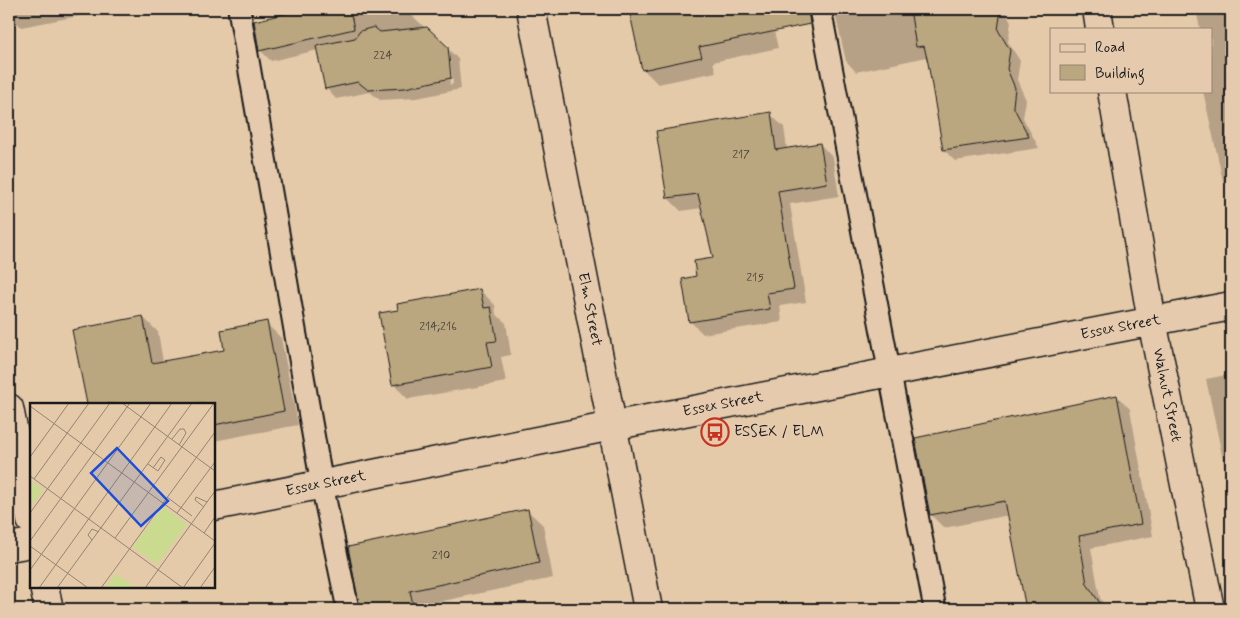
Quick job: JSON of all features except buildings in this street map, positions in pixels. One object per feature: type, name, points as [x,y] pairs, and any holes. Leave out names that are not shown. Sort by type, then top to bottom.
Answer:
[{"type":"street","name":"Elm Street","points":[[531,9],[648,609]]},
{"type":"street","points":[[1097,9],[1100,28]]},
{"type":"street","name":"Walnut Street","points":[[1112,92],[1152,321],[1210,609]]},
{"type":"street","name":"Essex Street","points":[[215,506],[613,426],[1231,306]]},
{"type":"street","points":[[9,408],[30,515]]},
{"type":"street","points":[[9,547],[30,543]]},
{"type":"street","points":[[44,588],[49,609]]},
{"type":"lane","points":[[238,9],[322,484],[348,609]]},
{"type":"lane","points":[[820,9],[935,609]]},
{"type":"place","name":"ESSEX / ELM","points":[[715,432]]}]
